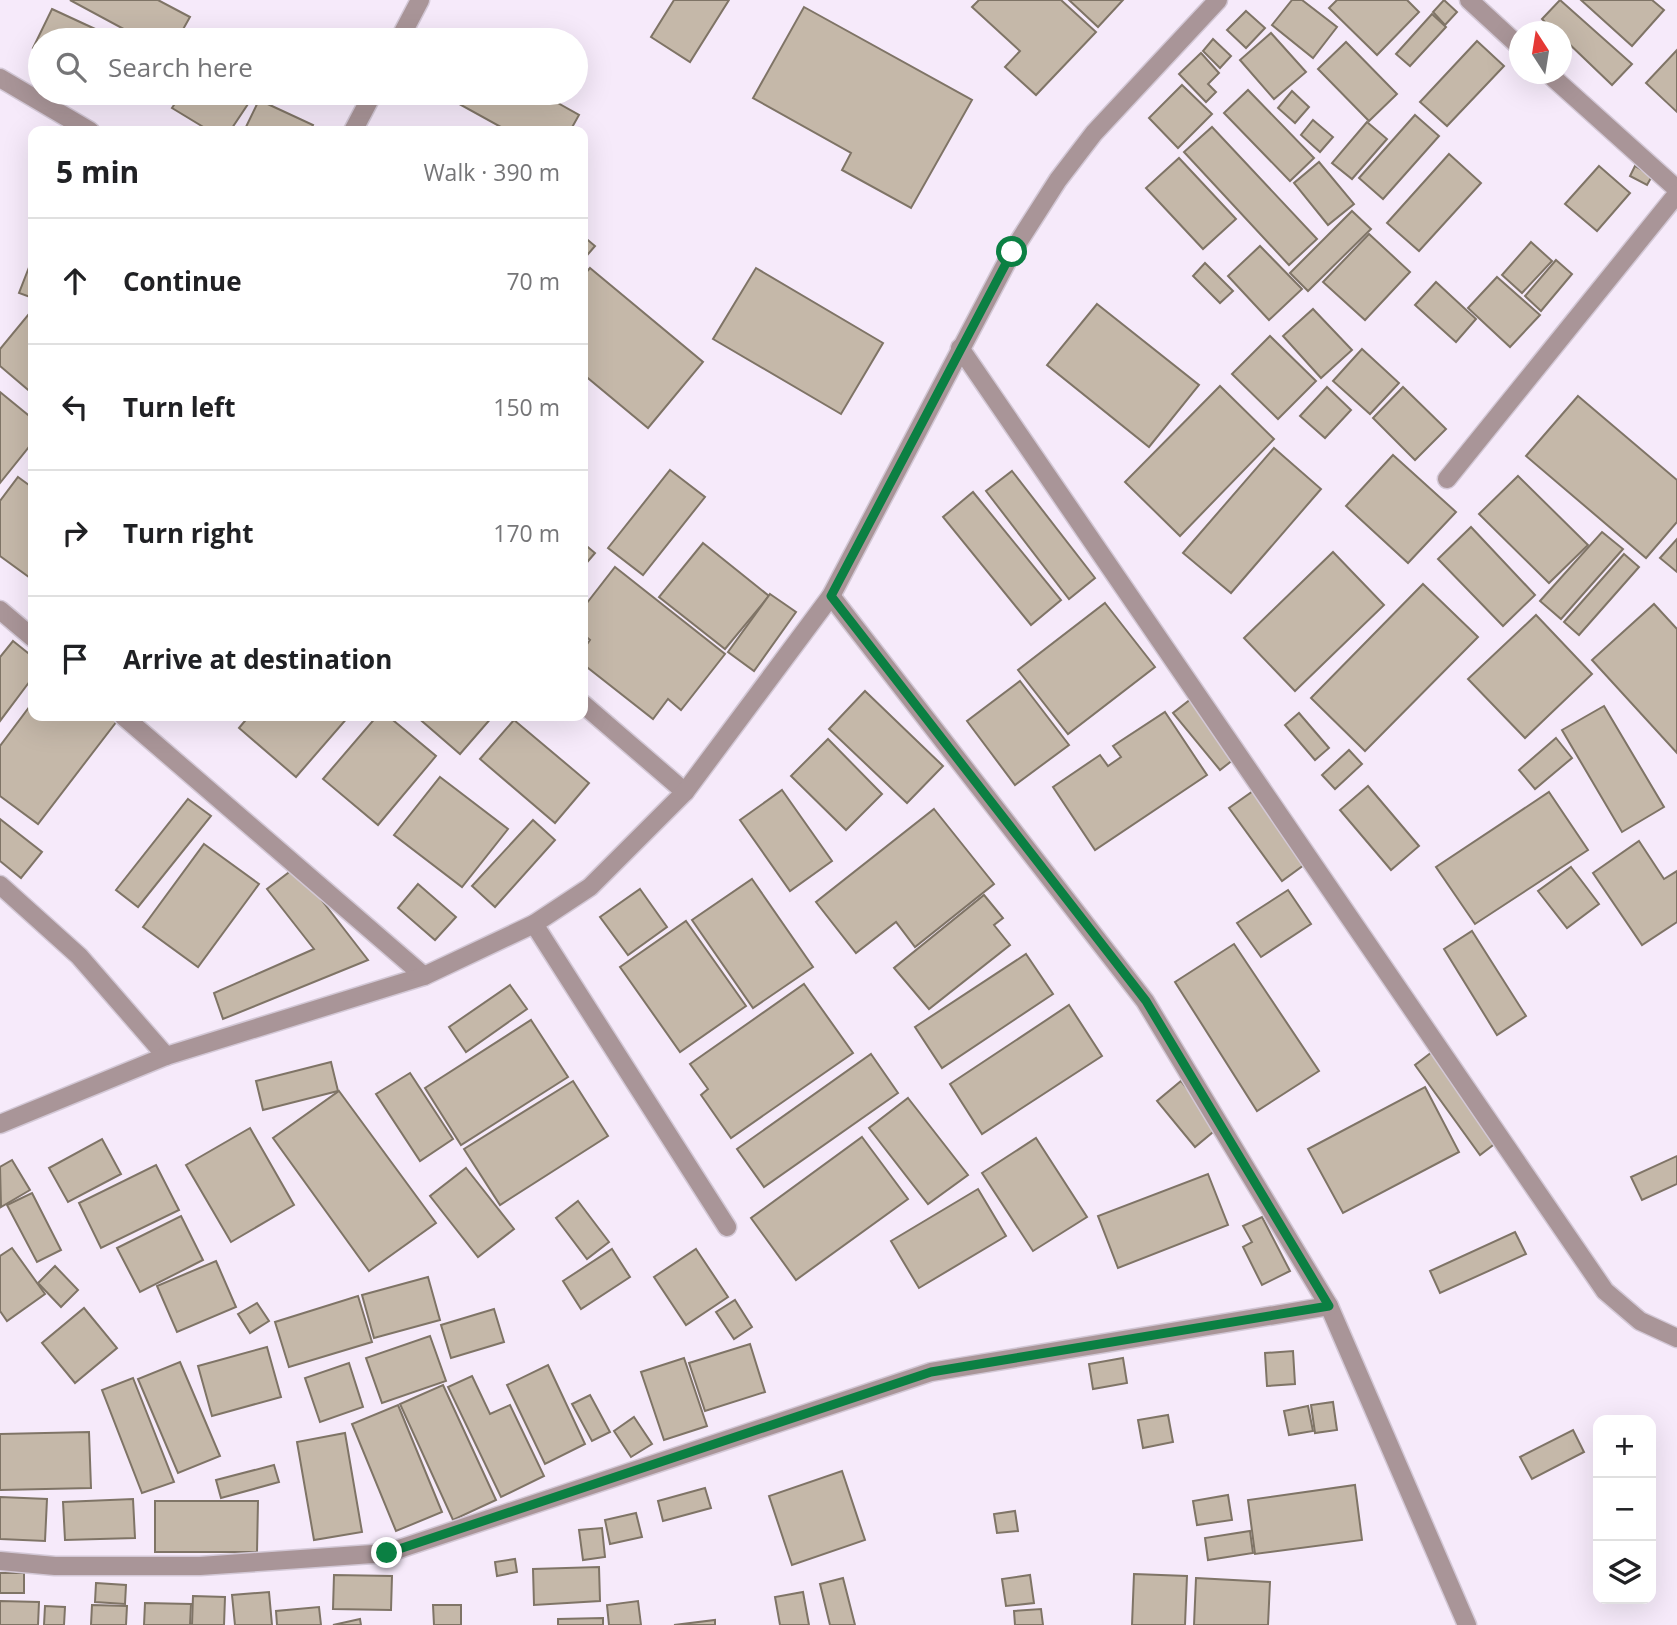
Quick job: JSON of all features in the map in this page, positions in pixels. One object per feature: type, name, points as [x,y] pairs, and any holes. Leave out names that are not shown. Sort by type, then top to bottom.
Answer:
[{"type":"street","points":[[406,28],[420,0]]},
{"type":"street","points":[[0,1124],[166,1056],[424,976],[534,924],[590,887],[685,792],[831,596],[1012,252],[1058,180],[1094,133],[1218,0]]},
{"type":"street","points":[[1469,0],[1509,37]]},
{"type":"street","points":[[0,78],[28,94]]},
{"type":"street","points":[[1447,479],[1677,192],[1560,84]]},
{"type":"street","points":[[46,105],[82,126]]},
{"type":"street","points":[[356,126],[367,105]]},
{"type":"street","points":[[960,348],[1605,1291],[1640,1321],[1677,1338]]},
{"type":"street","points":[[831,596],[1146,1001],[1329,1306],[1467,1625]]},
{"type":"street","points":[[0,610],[28,634]]},
{"type":"street","points":[[588,708],[685,792]]},
{"type":"street","points":[[128,721],[424,976]]},
{"type":"street","points":[[0,885],[79,956],[166,1056]]},
{"type":"street","points":[[534,924],[727,1227]]},
{"type":"street","points":[[0,1561],[55,1566],[200,1566],[387,1553],[931,1372],[1329,1306]]},
{"type":"building","points":[[70,0],[158,0],[190,17],[184,28],[122,28]]},
{"type":"building","points":[[674,0],[729,0],[690,62],[651,37]]},
{"type":"building","points":[[979,0],[1061,0],[1096,32],[1036,95],[1005,67],[1020,51],[972,7]]},
{"type":"building","points":[[1069,0],[1123,0],[1098,27]]},
{"type":"building","points":[[1292,0],[1302,0],[1337,27],[1313,58],[1272,25]]},
{"type":"building","points":[[1337,0],[1407,0],[1419,12],[1377,55],[1329,8]]},
{"type":"building","points":[[1444,0],[1457,12],[1445,25],[1433,12]]},
{"type":"building","points":[[1560,0],[1632,64],[1612,85],[1572,47],[1572,21],[1542,19]]},
{"type":"building","points":[[1581,0],[1652,0],[1664,10],[1632,46]]},
{"type":"building","points":[[804,7],[972,100],[911,208],[842,170],[851,153],[753,98]]},
{"type":"building","points":[[52,9],[93,28],[43,28]]},
{"type":"building","points":[[1246,11],[1265,28],[1246,48],[1227,30]]},
{"type":"building","points":[[1432,14],[1446,27],[1410,66],[1396,54]]},
{"type":"building","points":[[1271,33],[1306,72],[1274,99],[1240,60]]},
{"type":"building","points":[[1213,39],[1231,56],[1220,68],[1203,51]]},
{"type":"building","points":[[1477,41],[1504,66],[1447,126],[1420,102]]},
{"type":"building","points":[[1346,42],[1397,94],[1369,121],[1318,69]]},
{"type":"building","points":[[1677,50],[1677,112],[1646,83]]},
{"type":"building","points":[[1201,53],[1219,73],[1208,84],[1216,92],[1206,102],[1179,74]]},
{"type":"building","points":[[1182,85],[1212,114],[1178,148],[1149,118]]},
{"type":"building","points":[[1248,90],[1314,158],[1290,181],[1224,113]]},
{"type":"building","points":[[1292,91],[1309,107],[1295,123],[1278,108]]},
{"type":"building","points":[[174,105],[247,105],[233,126],[202,126],[172,108]]},
{"type":"building","points":[[257,105],[270,105],[313,125],[312,126],[246,126]]},
{"type":"building","points":[[461,105],[561,105],[579,115],[573,126],[499,126]]},
{"type":"building","points":[[1415,115],[1439,136],[1383,199],[1359,178]]},
{"type":"building","points":[[1313,120],[1333,137],[1320,152],[1301,135]]},
{"type":"building","points":[[1367,122],[1387,139],[1352,179],[1332,163]]},
{"type":"building","points":[[1212,127],[1317,239],[1289,265],[1184,152]]},
{"type":"building","points":[[1449,154],[1481,183],[1419,251],[1387,223]]},
{"type":"building","points":[[1179,158],[1236,219],[1203,249],[1146,188]]},
{"type":"building","points":[[1319,162],[1354,204],[1328,225],[1294,183]]},
{"type":"building","points":[[1599,166],[1630,193],[1597,231],[1565,204]]},
{"type":"building","points":[[1635,166],[1652,176],[1647,185],[1630,176]]},
{"type":"building","points":[[1352,211],[1371,229],[1308,291],[1290,273]]},
{"type":"building","points":[[1369,234],[1410,272],[1365,320],[1323,282]]},
{"type":"building","points":[[588,240],[595,246],[588,254]]},
{"type":"building","points":[[1531,242],[1552,261],[1522,293],[1502,275]]},
{"type":"building","points":[[1260,246],[1302,289],[1269,320],[1228,276]]},
{"type":"building","points":[[1556,260],[1572,274],[1541,311],[1525,296]]},
{"type":"building","points":[[1205,263],[1233,291],[1220,303],[1193,276]]},
{"type":"building","points":[[590,268],[703,362],[648,428],[588,378]]},
{"type":"building","points":[[756,268],[883,343],[841,414],[713,339]]},
{"type":"building","points":[[28,270],[28,296],[19,293]]},
{"type":"building","points":[[1497,277],[1540,315],[1510,347],[1468,308]]},
{"type":"building","points":[[1436,282],[1476,319],[1456,342],[1415,305]]},
{"type":"building","points":[[1097,304],[1199,385],[1149,447],[1047,365]]},
{"type":"building","points":[[1313,309],[1352,350],[1321,378],[1283,336]]},
{"type":"building","points":[[28,315],[28,390],[0,366],[0,349]]},
{"type":"building","points":[[1270,336],[1316,381],[1278,419],[1232,374]]},
{"type":"building","points":[[1362,349],[1399,383],[1370,414],[1333,381]]},
{"type":"building","points":[[1220,386],[1274,439],[1180,536],[1125,482]]},
{"type":"building","points":[[1327,387],[1351,410],[1325,438],[1300,416]]},
{"type":"building","points":[[1403,387],[1446,429],[1415,460],[1373,418]]},
{"type":"building","points":[[0,392],[28,415],[28,448],[0,483]]},
{"type":"building","points":[[1578,396],[1677,480],[1677,522],[1646,558],[1526,456]]},
{"type":"building","points":[[1274,448],[1321,489],[1231,593],[1183,553]]},
{"type":"building","points":[[1393,455],[1456,512],[1408,563],[1346,506]]},
{"type":"building","points":[[670,470],[705,497],[643,575],[608,548]]},
{"type":"building","points":[[1012,471],[1095,578],[1069,599],[986,491]]},
{"type":"building","points":[[1518,476],[1588,545],[1549,583],[1479,514]]},
{"type":"building","points":[[18,477],[28,484],[28,576],[0,556],[0,501]]},
{"type":"building","points":[[973,492],[1061,600],[1031,625],[943,517]]},
{"type":"building","points":[[1471,527],[1535,595],[1503,626],[1438,559]]},
{"type":"building","points":[[1602,532],[1623,549],[1561,619],[1540,601]]},
{"type":"building","points":[[1677,539],[1677,572],[1660,558]]},
{"type":"building","points":[[703,543],[769,596],[725,649],[659,597]]},
{"type":"building","points":[[588,547],[595,553],[588,561]]},
{"type":"building","points":[[1333,552],[1384,605],[1295,691],[1244,638]]},
{"type":"building","points":[[1624,554],[1639,567],[1579,635],[1564,622]]},
{"type":"building","points":[[615,567],[725,654],[681,710],[668,699],[653,719],[588,668],[588,602]]},
{"type":"building","points":[[1423,584],[1478,637],[1365,751],[1311,698]]},
{"type":"building","points":[[770,594],[796,612],[754,671],[728,652]]},
{"type":"building","points":[[1105,603],[1155,667],[1068,734],[1018,670]]},
{"type":"building","points":[[1654,604],[1677,629],[1677,753],[1592,660]]},
{"type":"building","points":[[1536,615],[1592,674],[1525,738],[1468,679]]},
{"type":"building","points":[[13,641],[28,653],[28,684],[0,721],[0,657]]},
{"type":"building","points":[[1020,681],[1069,745],[1015,785],[967,721]]},
{"type":"building","points":[[865,691],[943,766],[907,803],[829,729]]},
{"type":"building","points":[[1191,699],[1238,756],[1220,770],[1173,713]]},
{"type":"building","points":[[1604,706],[1664,807],[1622,832],[1562,730]]},
{"type":"building","points":[[28,709],[28,721],[117,721],[38,824],[0,796],[0,746]]},
{"type":"building","points":[[1165,712],[1207,775],[1095,850],[1053,787],[1100,755],[1108,766],[1121,757],[1113,746]]},
{"type":"building","points":[[1299,713],[1329,748],[1315,760],[1285,725]]},
{"type":"building","points":[[245,721],[345,721],[296,777],[239,728]]},
{"type":"building","points":[[373,721],[394,721],[436,756],[378,825],[323,779]]},
{"type":"building","points":[[422,721],[489,721],[460,754]]},
{"type":"building","points":[[515,721],[589,783],[555,823],[480,759]]},
{"type":"building","points":[[1556,738],[1572,758],[1535,789],[1519,770]]},
{"type":"building","points":[[828,739],[882,794],[846,830],[791,776]]},
{"type":"building","points":[[1349,750],[1362,764],[1335,789],[1322,775]]},
{"type":"building","points":[[440,777],[508,829],[462,887],[394,835]]},
{"type":"building","points":[[1368,786],[1419,846],[1391,870],[1340,810]]},
{"type":"building","points":[[1256,789],[1308,862],[1282,881],[1229,808]]},
{"type":"building","points":[[782,790],[832,861],[790,891],[740,820]]},
{"type":"building","points":[[1549,792],[1588,850],[1475,924],[1436,867]]},
{"type":"building","points":[[188,799],[211,816],[138,907],[116,890]]},
{"type":"building","points":[[934,809],[994,884],[915,947],[896,922],[856,953],[816,902]]},
{"type":"building","points":[[0,819],[42,852],[21,878],[0,861]]},
{"type":"building","points":[[533,820],[555,840],[495,907],[472,886]]},
{"type":"building","points":[[1639,841],[1664,879],[1677,871],[1677,922],[1642,945],[1593,873]]},
{"type":"building","points":[[204,844],[259,884],[198,967],[143,927]]},
{"type":"building","points":[[296,867],[368,960],[223,1019],[214,993],[314,949],[267,889]]},
{"type":"building","points":[[1571,867],[1599,904],[1567,928],[1538,891]]},
{"type":"building","points":[[752,879],[813,967],[753,1008],[692,920]]},
{"type":"building","points":[[418,884],[456,917],[435,940],[398,908]]},
{"type":"building","points":[[640,889],[667,927],[628,955],[600,917]]},
{"type":"building","points":[[1288,890],[1311,924],[1261,957],[1237,923]]},
{"type":"building","points":[[984,895],[1003,918],[994,925],[1010,945],[929,1009],[894,968]]},
{"type":"building","points":[[686,921],[746,1006],[680,1052],[620,967]]},
{"type":"building","points":[[1472,931],[1526,1016],[1497,1035],[1444,949]]},
{"type":"building","points":[[1234,944],[1319,1071],[1257,1111],[1175,982]]},
{"type":"building","points":[[1026,954],[1053,994],[942,1068],[915,1027]]},
{"type":"building","points":[[804,984],[853,1053],[731,1138],[701,1095],[708,1089],[690,1064]]},
{"type":"building","points":[[510,985],[527,1009],[466,1052],[449,1027]]},
{"type":"building","points":[[1069,1005],[1102,1056],[982,1134],[950,1084]]},
{"type":"building","points":[[531,1020],[568,1077],[461,1145],[425,1088]]},
{"type":"building","points":[[1436,1049],[1501,1139],[1480,1155],[1415,1065]]},
{"type":"building","points":[[871,1054],[898,1093],[764,1187],[737,1149]]},
{"type":"building","points":[[331,1062],[338,1091],[263,1110],[256,1081]]},
{"type":"building","points":[[410,1073],[453,1139],[420,1161],[376,1094]]},
{"type":"building","points":[[573,1081],[608,1136],[500,1205],[464,1149]]},
{"type":"building","points":[[1181,1081],[1219,1127],[1195,1147],[1157,1101]]},
{"type":"building","points":[[1425,1087],[1459,1152],[1343,1213],[1308,1149]]},
{"type":"building","points":[[339,1091],[436,1223],[369,1271],[273,1138]]},
{"type":"building","points":[[908,1098],[968,1175],[928,1204],[869,1128]]},
{"type":"building","points":[[250,1128],[294,1205],[231,1242],[186,1165]]},
{"type":"building","points":[[862,1137],[908,1199],[796,1280],[751,1218]]},
{"type":"building","points":[[1036,1138],[1087,1217],[1033,1251],[982,1173]]},
{"type":"building","points":[[102,1139],[121,1174],[68,1202],[49,1168]]},
{"type":"building","points":[[1677,1156],[1677,1184],[1642,1200],[1631,1177]]},
{"type":"building","points":[[12,1160],[30,1190],[1,1207],[0,1167]]},
{"type":"building","points":[[156,1165],[179,1210],[101,1248],[79,1203]]},
{"type":"building","points":[[466,1168],[514,1229],[478,1257],[430,1196]]},
{"type":"building","points":[[1208,1174],[1228,1225],[1118,1268],[1098,1216]]},
{"type":"building","points":[[978,1189],[1006,1236],[919,1288],[891,1241]]},
{"type":"building","points":[[32,1193],[61,1250],[37,1262],[7,1205]]},
{"type":"building","points":[[578,1201],[609,1242],[587,1259],[556,1218]]},
{"type":"building","points":[[181,1216],[203,1260],[140,1292],[117,1248]]},
{"type":"building","points":[[1262,1217],[1290,1271],[1262,1285],[1243,1247],[1252,1242],[1243,1226]]},
{"type":"building","points":[[1515,1232],[1526,1254],[1440,1293],[1430,1271]]},
{"type":"building","points":[[12,1248],[45,1294],[7,1321],[0,1311],[0,1256]]},
{"type":"building","points":[[612,1249],[630,1277],[581,1309],[563,1281]]},
{"type":"building","points":[[696,1249],[728,1297],[686,1325],[654,1277]]},
{"type":"building","points":[[216,1261],[236,1307],[177,1332],[157,1286]]},
{"type":"building","points":[[55,1266],[78,1290],[61,1307],[38,1283]]},
{"type":"building","points":[[428,1277],[440,1320],[374,1338],[362,1295]]},
{"type":"building","points":[[358,1296],[372,1342],[289,1367],[275,1322]]},
{"type":"building","points":[[735,1300],[752,1327],[734,1339],[716,1312]]},
{"type":"building","points":[[257,1303],[269,1321],[250,1333],[238,1314]]},
{"type":"building","points":[[84,1308],[117,1348],[75,1383],[42,1343]]},
{"type":"building","points":[[494,1309],[504,1342],[451,1358],[441,1325]]},
{"type":"building","points":[[430,1336],[446,1381],[382,1403],[366,1358]]},
{"type":"building","points":[[750,1344],[765,1392],[705,1411],[689,1363]]},
{"type":"building","points":[[267,1347],[281,1397],[212,1416],[198,1366]]},
{"type":"building","points":[[1293,1351],[1295,1384],[1267,1386],[1265,1353]]},
{"type":"building","points":[[684,1358],[707,1426],[664,1440],[641,1372]]},
{"type":"building","points":[[1123,1358],[1127,1383],[1093,1389],[1089,1364]]},
{"type":"building","points":[[180,1362],[220,1456],[178,1473],[138,1379]]},
{"type":"building","points":[[349,1363],[363,1407],[320,1422],[305,1378]]},
{"type":"building","points":[[548,1365],[585,1444],[545,1464],[507,1385]]},
{"type":"building","points":[[472,1376],[490,1414],[510,1405],[544,1476],[501,1497],[448,1387]]},
{"type":"building","points":[[133,1378],[174,1482],[142,1493],[102,1390]]},
{"type":"building","points":[[443,1385],[496,1500],[453,1520],[400,1404]]},
{"type":"building","points":[[590,1395],[610,1432],[592,1441],[572,1404]]},
{"type":"building","points":[[1333,1402],[1337,1430],[1315,1433],[1311,1405]]},
{"type":"building","points":[[398,1405],[442,1512],[396,1531],[352,1424]]},
{"type":"building","points":[[1308,1406],[1313,1431],[1289,1435],[1284,1411]]},
{"type":"building","points":[[1168,1415],[1173,1442],[1143,1448],[1138,1420]]},
{"type":"building","points":[[634,1417],[652,1444],[631,1457],[614,1431]]},
{"type":"building","points":[[1573,1430],[1584,1452],[1532,1479],[1520,1457]]},
{"type":"building","points":[[89,1432],[91,1488],[0,1490],[0,1434]]},
{"type":"building","points":[[345,1433],[362,1532],[314,1540],[297,1442]]},
{"type":"building","points":[[274,1465],[279,1482],[221,1498],[216,1480]]},
{"type":"building","points":[[842,1471],[865,1540],[792,1565],[769,1496]]},
{"type":"building","points":[[1355,1485],[1362,1540],[1255,1554],[1248,1500]]},
{"type":"building","points":[[705,1488],[711,1508],[663,1521],[658,1501]]},
{"type":"building","points":[[1228,1495],[1232,1520],[1197,1525],[1193,1501]]},
{"type":"building","points":[[0,1497],[47,1499],[45,1541],[0,1539]]},
{"type":"building","points":[[133,1499],[135,1538],[65,1540],[63,1502]]},
{"type":"building","points":[[155,1501],[258,1501],[257,1552],[155,1552]]},
{"type":"building","points":[[1015,1511],[1018,1531],[997,1533],[994,1514]]},
{"type":"building","points":[[636,1513],[642,1537],[610,1544],[605,1520]]},
{"type":"building","points":[[602,1528],[605,1557],[583,1560],[579,1530]]},
{"type":"building","points":[[1250,1531],[1253,1553],[1208,1560],[1205,1538]]},
{"type":"building","points":[[515,1559],[517,1572],[497,1576],[495,1562]]},
{"type":"building","points":[[599,1567],[600,1601],[534,1605],[533,1569]]},
{"type":"building","points":[[0,1573],[24,1573],[24,1593],[0,1593]]},
{"type":"building","points":[[1134,1574],[1187,1576],[1185,1625],[1132,1625]]},
{"type":"building","points":[[334,1575],[392,1576],[391,1610],[333,1609]]},
{"type":"building","points":[[1030,1575],[1034,1603],[1006,1606],[1002,1579]]},
{"type":"building","points":[[843,1578],[855,1625],[830,1625],[820,1584]]},
{"type":"building","points":[[1196,1578],[1270,1582],[1268,1625],[1194,1625]]},
{"type":"building","points":[[96,1583],[126,1585],[125,1604],[95,1602]]},
{"type":"building","points":[[269,1592],[272,1625],[235,1625],[232,1595]]},
{"type":"building","points":[[803,1592],[809,1625],[780,1625],[775,1597]]},
{"type":"building","points":[[193,1596],[225,1597],[224,1625],[192,1625]]},
{"type":"building","points":[[0,1601],[39,1602],[38,1625],[0,1625]]},
{"type":"building","points":[[638,1601],[641,1625],[609,1625],[607,1605]]},
{"type":"building","points":[[145,1603],[191,1604],[190,1625],[144,1625]]},
{"type":"building","points":[[92,1605],[127,1606],[126,1625],[91,1625]]},
{"type":"building","points":[[433,1605],[461,1605],[461,1625],[434,1625]]},
{"type":"building","points":[[45,1606],[65,1607],[64,1625],[44,1625]]},
{"type":"building","points":[[319,1607],[321,1625],[277,1625],[276,1611]]},
{"type":"building","points":[[1041,1609],[1043,1625],[1015,1625],[1014,1611]]},
{"type":"building","points":[[603,1618],[603,1625],[558,1625],[558,1619]]},
{"type":"building","points":[[360,1619],[361,1625],[333,1625]]},
{"type":"building","points":[[715,1620],[715,1625],[674,1625]]},
{"type":"route","points":[[387,1553],[931,1372],[1329,1306],[1146,1001],[831,596],[1012,252]]}]
